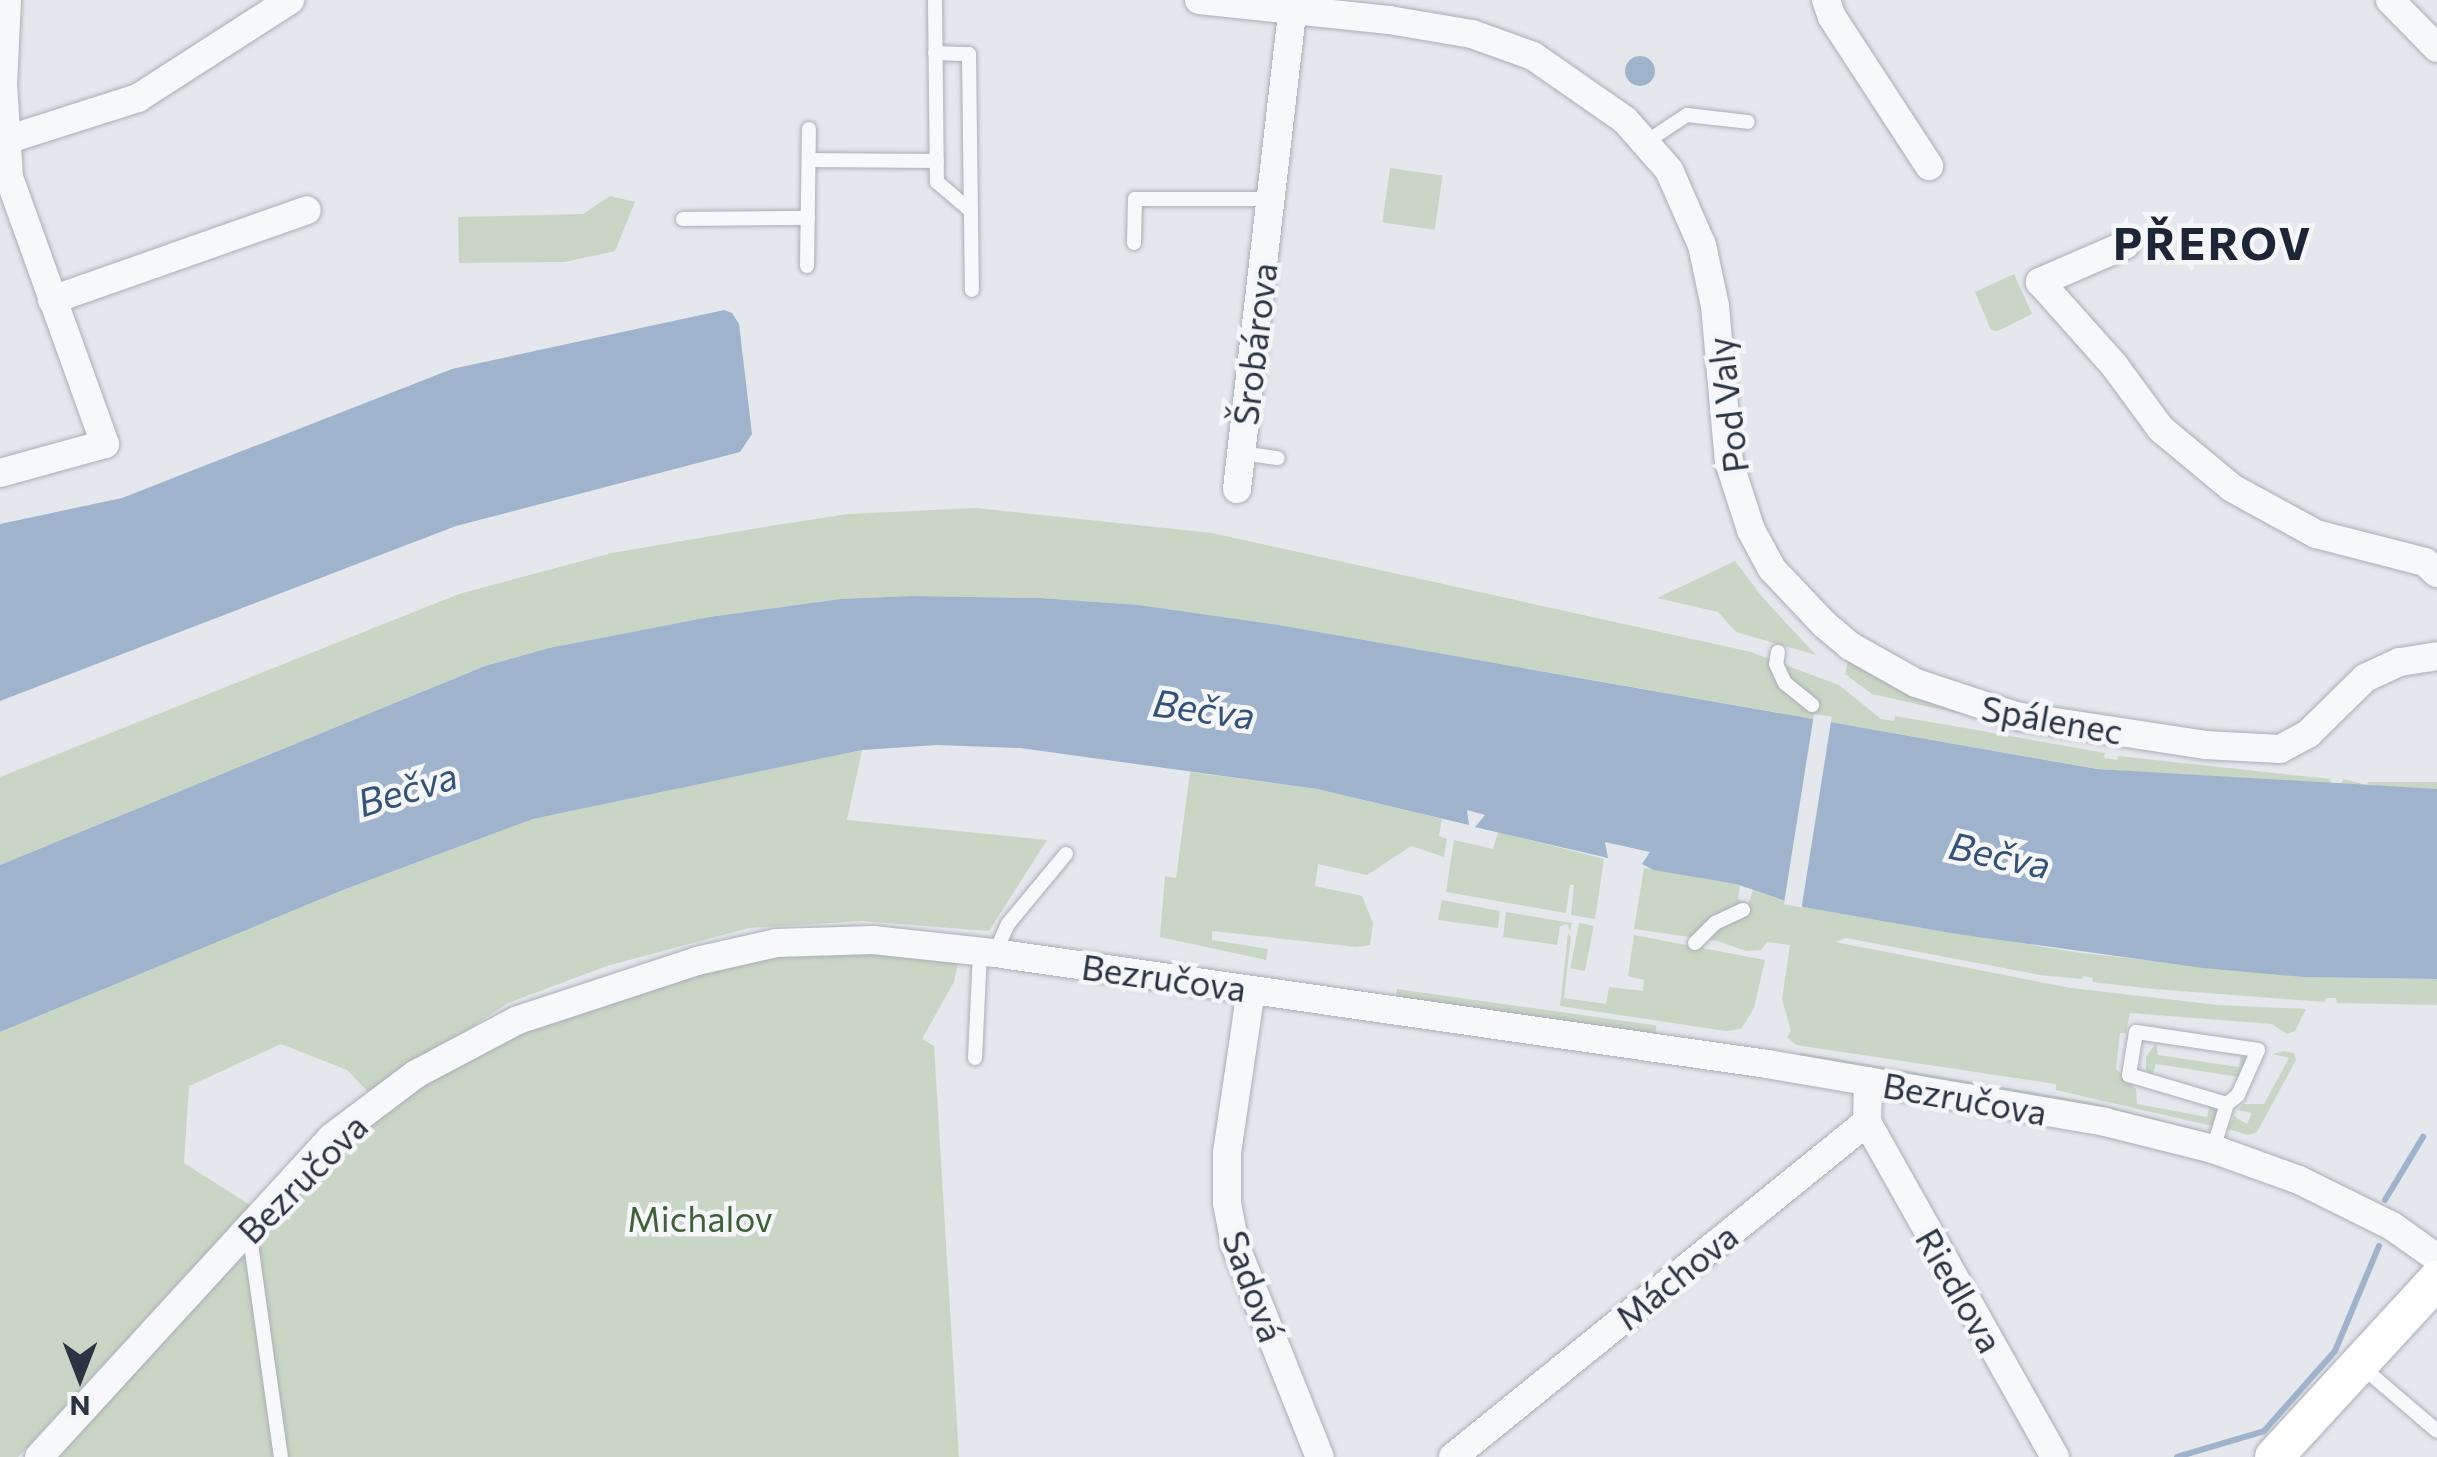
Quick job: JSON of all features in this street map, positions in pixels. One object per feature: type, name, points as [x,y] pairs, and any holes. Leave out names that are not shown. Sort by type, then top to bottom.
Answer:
[{"type":"street","points":[[0,472],[104,444],[13,189],[3,141],[6,0]]},
{"type":"street","points":[[3,141],[138,98],[290,0]]},
{"type":"street","name":"Pod Valy","points":[[1199,0],[1293,5],[1434,27],[1505,44],[1567,76],[1646,142],[1685,200],[1702,245],[1716,306],[1724,425],[1739,499],[1772,569],[1850,646]]},
{"type":"street","points":[[1826,0],[1832,17],[1930,166]]},
{"type":"street","points":[[2390,0],[2437,48]]},
{"type":"street","name":"Šrobárova","points":[[1237,490],[1293,5]]},
{"type":"street","points":[[52,300],[306,210]]},
{"type":"street","points":[[2125,244],[2040,282],[2114,365],[2161,428],[2232,488],[2316,534],[2433,558]]},
{"type":"street","name":"Spálenec","points":[[1850,646],[1916,683],[1997,711],[2205,744],[2268,750],[2280,749],[2308,734],[2353,687],[2372,674],[2400,662],[2437,656]]},
{"type":"street","name":"Bezručova","points":[[39,1457],[331,1138],[416,1074],[518,1020],[697,961],[776,943],[873,940],[988,952],[1868,1081],[2106,1122],[2213,1148],[2338,1198],[2392,1226],[2437,1258]]},
{"type":"street","name":"Sadová","points":[[1251,990],[1226,1153],[1226,1203],[1235,1245],[1320,1457]]},
{"type":"street","points":[[1867,1122],[1868,1081]]},
{"type":"street","name":"Máchova","points":[[1453,1457],[1867,1122]]},
{"type":"street","name":"Riedlova","points":[[1867,1122],[2055,1457]]},
{"type":"street","points":[[2274,1457],[2437,1280]]},
{"type":"lane","points":[[935,0],[937,182],[971,211]]},
{"type":"lane","points":[[935,53],[970,54],[972,290]]},
{"type":"lane","points":[[1646,142],[1686,114],[1748,122]]},
{"type":"lane","points":[[807,266],[809,130]]},
{"type":"lane","points":[[809,160],[937,161]]},
{"type":"lane","points":[[1134,243],[1135,199],[1270,199]]},
{"type":"lane","points":[[683,219],[808,218]]},
{"type":"lane","points":[[1241,453],[1278,458]]},
{"type":"lane","points":[[1778,652],[1776,664],[1785,683],[1812,705]]},
{"type":"lane","points":[[975,1058],[988,952],[1066,854]]},
{"type":"lane","points":[[1696,942],[1715,923],[1743,910]]},
{"type":"lane","points":[[2213,1148],[2227,1104],[2238,1096],[2258,1050],[2136,1032],[2129,1075],[2227,1104]]},
{"type":"lane","points":[[249,1230],[281,1457]]},
{"type":"lane","points":[[2360,1365],[2437,1431]]},
{"type":"green space","points":[[1390,168],[1442,175],[1435,230],[1382,222]]},
{"type":"green space","points":[[610,196],[635,202],[615,251],[565,262],[459,263],[458,217],[583,214]]},
{"type":"green space","points":[[2014,274],[2032,314],[1998,331],[1991,330],[1975,292]]},
{"type":"green space","points":[[976,508],[1212,533],[1751,652],[1839,685],[1881,719],[1894,721],[1895,716],[1982,731],[2105,753],[2104,758],[2117,760],[2118,756],[2330,779],[2331,783],[2342,783],[2343,779],[2367,785],[2437,782],[2437,789],[2375,789],[2098,769],[1279,625],[1139,605],[1040,598],[911,596],[840,599],[709,617],[549,648],[485,666],[0,865],[0,777],[459,594],[612,553],[770,526],[848,514]]},
{"type":"green space","points":[[1735,561],[1816,655],[1736,632],[1718,612],[1657,598]]},
{"type":"green space","points":[[1849,657],[1935,704],[1970,716],[1872,694],[1845,674]]},
{"type":"green space","points":[[862,750],[847,820],[1047,840],[989,931],[862,921],[749,928],[607,966],[508,1003],[370,1094],[347,1070],[281,1044],[189,1086],[184,1163],[250,1205],[18,1457],[0,1457],[0,1032],[343,890],[533,819]]},
{"type":"green space","points":[[1190,772],[1317,789],[1442,819],[1439,836],[1447,839],[1444,857],[1411,846],[1367,875],[1318,864],[1315,886],[1362,896],[1373,923],[1370,945],[1357,947],[1212,931],[1212,940],[1268,949],[1266,960],[1160,937],[1165,876],[1176,878]]},
{"type":"green space","points":[[1498,832],[1604,859],[1595,919],[1571,915],[1574,885],[1570,885],[1566,913],[1446,892],[1454,840],[1493,849]]},
{"type":"green space","points":[[1644,868],[1736,884],[1740,886],[1738,899],[1748,904],[1753,890],[1803,907],[2081,953],[2303,977],[2437,979],[2437,1005],[2337,1003],[2336,998],[2326,998],[2325,1002],[2154,989],[2092,982],[2093,978],[2083,976],[2082,979],[2040,975],[1846,938],[1835,942],[2071,988],[2218,1005],[2306,1009],[2295,1031],[2287,1034],[2272,1024],[2130,1013],[2126,1033],[2120,1033],[2116,1069],[2136,1089],[2137,1104],[2207,1117],[2211,1102],[2217,1113],[2212,1126],[2056,1090],[2056,1084],[1796,1045],[1787,1037],[1791,1031],[1782,999],[1790,945],[1767,942],[1761,950],[1746,951],[1718,941],[1634,929]]},
{"type":"green space","points":[[1442,900],[1500,911],[1498,928],[1438,920]]},
{"type":"green space","points":[[1506,912],[1572,923],[1570,931],[1567,924],[1560,926],[1557,945],[1503,937]]},
{"type":"green space","points":[[1579,923],[1594,926],[1585,971],[1570,968]]},
{"type":"green space","points":[[1568,933],[1571,937],[1564,998],[1606,1004],[1609,987],[1643,991],[1644,980],[1628,976],[1634,935],[1765,960],[1754,1008],[1741,1029],[1726,1031],[1560,1006]]},
{"type":"green space","name":"Michalov","points":[[840,948],[953,956],[958,963],[954,982],[922,1039],[934,1046],[959,1457],[52,1457],[321,1162],[397,1097],[487,1042],[699,966]]},
{"type":"green space","points":[[1397,989],[1656,1025],[1655,1035],[1396,999]]},
{"type":"green space","points":[[2156,1043],[2158,1055],[2239,1067],[2241,1055],[2248,1061],[2239,1077],[2156,1064],[2152,1076],[2146,1070],[2146,1057]]},
{"type":"green space","points":[[1801,1053],[2090,1102],[2208,1132],[2202,1136],[1800,1058]]},
{"type":"green space","points":[[2294,1053],[2296,1060],[2257,1132],[2248,1135],[2228,1129],[2234,1116],[2247,1124],[2252,1113],[2238,1110],[2243,1104],[2264,1104],[2289,1058],[2272,1054]]},
{"type":"water","points":[[1640,56],[1651,60],[1655,71],[1651,82],[1640,86],[1629,82],[1625,71],[1629,60]]},
{"type":"water","points":[[724,310],[732,313],[739,324],[752,434],[740,452],[456,526],[0,701],[0,524],[122,498],[452,369]]},
{"type":"water","name":"Bečva","points":[[1040,598],[1139,605],[1279,625],[2097,769],[2437,789],[2437,979],[2303,977],[2203,968],[1957,934],[1803,907],[1736,884],[1653,870],[1642,864],[1650,852],[1605,842],[1608,858],[1475,827],[1485,815],[1467,810],[1469,825],[1317,789],[1020,748],[937,745],[862,750],[533,819],[343,890],[0,1032],[0,865],[485,666],[549,648],[709,617],[840,599]]},
{"type":"pier","points":[[1814,714],[1832,717],[1802,907],[1784,905]]},
{"type":"waterway","points":[[2385,1200],[2423,1137]]},
{"type":"waterway","points":[[2177,1457],[2264,1431],[2335,1351],[2379,1246]]},
{"type":"district","name":"PŘEROV","points":[[2213,242]]}]
